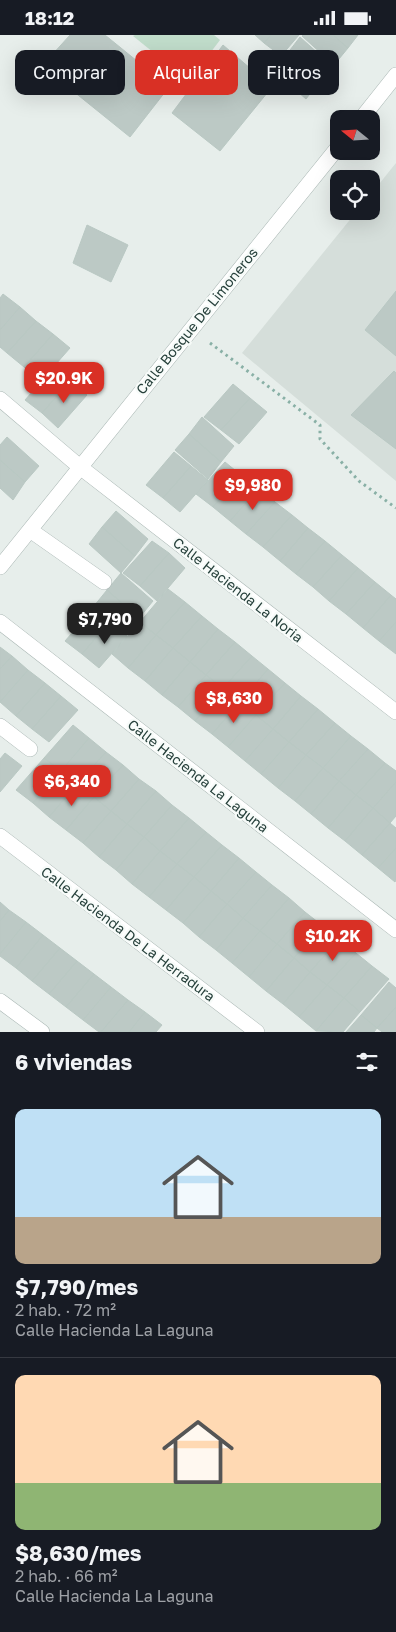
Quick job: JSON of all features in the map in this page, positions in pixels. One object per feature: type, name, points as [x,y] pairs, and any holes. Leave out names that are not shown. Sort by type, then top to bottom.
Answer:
[{"type":"street","points":[[368,110],[396,75]]},
{"type":"street","name":"Calle Bosque De Limoneros","points":[[0,567],[330,157]]},
{"type":"street","name":"Calle Hacienda La Noria","points":[[0,399],[80,467],[396,713]]},
{"type":"street","points":[[30,530],[104,582]]},
{"type":"street","name":"Calle Hacienda La Laguna","points":[[0,622],[396,930]]},
{"type":"street","points":[[0,726],[30,749]]},
{"type":"street","name":"Calle Hacienda De La Herradura","points":[[0,835],[257,1032]]},
{"type":"street","points":[[0,1001],[42,1032]]},
{"type":"path","points":[[191,329],[320,425],[320,439],[359,481],[396,508]]},
{"type":"shaded area","points":[[396,163],[396,481],[242,353],[350,220],[380,220],[380,183]]},
{"type":"green space","points":[[214,35],[220,40],[212,50],[150,50],[133,36]]},
{"type":"building","points":[[70,35],[105,35],[123,50],[56,50]]},
{"type":"building","points":[[255,35],[271,35],[264,43]]},
{"type":"building","points":[[271,35],[299,35],[286,50],[273,50],[264,43]]},
{"type":"building","points":[[333,35],[348,48],[339,59],[339,50],[317,50],[302,36]]},
{"type":"building","points":[[333,35],[358,35],[348,48]]},
{"type":"building","points":[[300,37],[314,50],[290,50]]},
{"type":"building","points":[[223,45],[229,50],[219,50]]},
{"type":"building","points":[[125,51],[135,59],[135,95],[163,95],[130,137],[78,95],[125,95]]},
{"type":"building","points":[[238,58],[248,66],[248,95],[266,95],[220,151],[172,113],[186,95],[238,95]]},
{"type":"building","points":[[87,225],[128,245],[111,282],[73,263]]},
{"type":"building","points":[[396,291],[396,356],[365,330]]},
{"type":"building","points":[[3,294],[20,307],[0,330],[0,298]]},
{"type":"building","points":[[20,307],[36,321],[7,353],[0,347],[0,330]]},
{"type":"building","points":[[36,321],[53,334],[24,367],[7,353]]},
{"type":"building","points":[[53,334],[70,348],[41,381],[24,367]]},
{"type":"building","points":[[53,368],[70,381],[42,413],[25,400]]},
{"type":"building","points":[[394,371],[396,373],[396,449],[351,415]]},
{"type":"building","points":[[70,381],[87,395],[58,428],[42,413]]},
{"type":"building","points":[[233,384],[250,398],[221,430],[204,417]]},
{"type":"building","points":[[250,398],[267,412],[239,444],[221,430]]},
{"type":"building","points":[[202,417],[234,446],[221,462],[189,434]]},
{"type":"building","points":[[189,434],[221,462],[208,479],[175,450]]},
{"type":"building","points":[[7,437],[39,466],[25,482],[0,460],[0,445]]},
{"type":"building","points":[[174,452],[191,466],[163,498],[146,485]]},
{"type":"building","points":[[0,460],[25,482],[13,500],[0,488]]},
{"type":"building","points":[[225,462],[241,475],[213,507],[196,494]]},
{"type":"building","points":[[191,466],[208,480],[180,512],[163,498]]},
{"type":"building","points":[[241,475],[259,488],[230,521],[213,507]]},
{"type":"building","points":[[259,488],[275,502],[246,534],[230,521]]},
{"type":"building","points":[[275,502],[292,515],[263,547],[246,534]]},
{"type":"building","points":[[116,511],[148,539],[135,556],[102,527]]},
{"type":"building","points":[[292,515],[308,528],[280,561],[263,547]]},
{"type":"building","points":[[102,527],[135,556],[121,573],[89,544]]},
{"type":"building","points":[[308,528],[325,541],[296,574],[280,561]]},
{"type":"building","points":[[152,541],[169,553],[140,586],[123,573]]},
{"type":"building","points":[[325,541],[342,555],[313,587],[296,574]]},
{"type":"building","points":[[169,553],[185,568],[157,601],[140,586]]},
{"type":"building","points":[[342,555],[358,568],[329,601],[313,587]]},
{"type":"building","points":[[358,568],[375,582],[346,614],[329,601]]},
{"type":"building","points":[[121,573],[153,601],[139,618],[107,590]]},
{"type":"building","points":[[375,582],[391,595],[363,628],[346,614]]},
{"type":"building","points":[[168,589],[185,602],[156,635],[140,622]]},
{"type":"building","points":[[107,590],[139,618],[126,635],[94,606]]},
{"type":"building","points":[[391,595],[396,599],[396,622],[379,641],[363,628]]},
{"type":"building","points":[[185,602],[202,616],[173,648],[156,635]]},
{"type":"building","points":[[93,609],[110,621],[82,654],[65,641]]},
{"type":"building","points":[[202,616],[218,629],[190,662],[173,648]]},
{"type":"building","points":[[110,621],[127,636],[99,668],[82,654]]},
{"type":"building","points":[[140,622],[156,635],[128,668],[112,654]]},
{"type":"building","points":[[396,622],[396,654],[379,641]]},
{"type":"building","points":[[218,629],[235,642],[206,675],[190,662]]},
{"type":"building","points":[[156,635],[173,648],[145,681],[128,668]]},
{"type":"building","points":[[235,642],[252,656],[223,688],[206,675]]},
{"type":"building","points":[[0,647],[12,656],[0,669]]},
{"type":"building","points":[[173,648],[190,662],[162,695],[145,681]]},
{"type":"building","points":[[12,656],[28,670],[0,702],[0,669]]},
{"type":"building","points":[[252,656],[268,669],[240,702],[223,688]]},
{"type":"building","points":[[190,662],[206,675],[178,707],[162,695]]},
{"type":"building","points":[[268,669],[285,683],[256,715],[240,702]]},
{"type":"building","points":[[28,670],[45,683],[16,716],[0,702]]},
{"type":"building","points":[[206,675],[223,688],[195,721],[178,707]]},
{"type":"building","points":[[45,683],[61,696],[32,729],[16,716]]},
{"type":"building","points":[[285,683],[301,696],[273,729],[256,715]]},
{"type":"building","points":[[223,688],[240,702],[212,734],[195,721]]},
{"type":"building","points":[[61,696],[78,710],[49,742],[32,729]]},
{"type":"building","points":[[301,696],[318,709],[289,742],[273,729]]},
{"type":"building","points":[[240,702],[256,715],[228,747],[212,734]]},
{"type":"building","points":[[318,709],[335,723],[306,755],[289,742]]},
{"type":"building","points":[[256,715],[273,729],[245,761],[228,747]]},
{"type":"building","points":[[335,723],[351,736],[323,768],[306,755]]},
{"type":"building","points":[[73,725],[89,738],[61,771],[44,758]]},
{"type":"building","points":[[273,729],[289,742],[261,774],[245,761]]},
{"type":"building","points":[[351,736],[368,749],[339,781],[323,768]]},
{"type":"building","points":[[89,738],[106,752],[77,784],[61,771]]},
{"type":"building","points":[[289,742],[306,755],[278,788],[261,774]]},
{"type":"building","points":[[368,749],[385,763],[356,795],[339,781]]},
{"type":"building","points":[[106,752],[123,765],[94,797],[77,784]]},
{"type":"building","points":[[5,753],[22,766],[0,792],[0,759]]},
{"type":"building","points":[[306,755],[323,768],[295,801],[278,788]]},
{"type":"building","points":[[44,758],[61,771],[33,803],[16,790]]},
{"type":"building","points":[[385,763],[396,771],[396,782],[373,808],[356,795]]},
{"type":"building","points":[[123,765],[139,779],[111,811],[94,797]]},
{"type":"building","points":[[323,768],[339,781],[311,814],[295,801]]},
{"type":"building","points":[[61,771],[77,784],[49,817],[33,803]]},
{"type":"building","points":[[139,779],[156,791],[127,824],[111,811]]},
{"type":"building","points":[[339,781],[356,795],[328,828],[311,814]]},
{"type":"building","points":[[396,782],[396,816],[390,823],[373,808]]},
{"type":"building","points":[[77,784],[94,797],[66,830],[49,817]]},
{"type":"building","points":[[156,791],[172,805],[144,837],[127,824]]},
{"type":"building","points":[[356,795],[373,808],[345,841],[328,828]]},
{"type":"building","points":[[94,797],[111,811],[83,843],[66,830]]},
{"type":"building","points":[[172,805],[189,818],[160,851],[144,837]]},
{"type":"building","points":[[373,808],[390,823],[362,855],[345,841]]},
{"type":"building","points":[[111,811],[127,824],[99,857],[83,843]]},
{"type":"building","points":[[189,818],[206,832],[177,864],[160,851]]},
{"type":"building","points":[[390,823],[396,828],[396,848],[378,868],[362,855]]},
{"type":"building","points":[[127,824],[144,837],[116,870],[99,857]]},
{"type":"building","points":[[206,832],[222,845],[194,877],[177,864]]},
{"type":"building","points":[[144,837],[160,851],[132,884],[116,870]]},
{"type":"building","points":[[222,845],[239,858],[211,891],[194,877]]},
{"type":"building","points":[[396,848],[396,880],[395,882],[378,868]]},
{"type":"building","points":[[160,851],[177,864],[149,897],[132,884]]},
{"type":"building","points":[[239,858],[256,872],[227,904],[211,891]]},
{"type":"building","points":[[177,864],[194,877],[166,910],[149,897]]},
{"type":"building","points":[[256,872],[272,885],[243,918],[227,904]]},
{"type":"building","points":[[194,877],[211,891],[183,923],[166,910]]},
{"type":"building","points":[[272,885],[289,898],[260,931],[243,918]]},
{"type":"building","points":[[211,891],[227,904],[199,937],[183,923]]},
{"type":"building","points":[[289,898],[305,912],[277,944],[260,931]]},
{"type":"building","points":[[0,902],[9,910],[0,921]]},
{"type":"building","points":[[227,904],[243,918],[216,950],[199,937]]},
{"type":"building","points":[[9,910],[26,922],[0,954],[0,921]]},
{"type":"building","points":[[305,912],[323,926],[294,958],[277,944]]},
{"type":"building","points":[[243,918],[260,931],[232,963],[216,950]]},
{"type":"building","points":[[26,922],[43,935],[16,968],[0,956],[0,954]]},
{"type":"building","points":[[323,926],[339,939],[310,972],[294,958]]},
{"type":"building","points":[[260,931],[277,944],[249,977],[232,963]]},
{"type":"building","points":[[43,935],[60,948],[32,981],[16,968]]},
{"type":"building","points":[[339,939],[356,953],[327,985],[310,972]]},
{"type":"building","points":[[277,944],[294,958],[266,991],[249,977]]},
{"type":"building","points":[[60,948],[77,961],[49,994],[32,981]]},
{"type":"building","points":[[356,953],[372,966],[344,998],[327,985]]},
{"type":"building","points":[[294,958],[310,972],[283,1004],[266,991]]},
{"type":"building","points":[[77,961],[94,974],[66,1007],[49,994]]},
{"type":"building","points":[[372,966],[389,979],[360,1012],[344,998]]},
{"type":"building","points":[[310,972],[327,985],[299,1017],[283,1004]]},
{"type":"building","points":[[94,974],[111,987],[83,1020],[66,1007]]},
{"type":"building","points":[[389,982],[396,988],[396,1007],[377,1028],[361,1015]]},
{"type":"building","points":[[327,985],[344,998],[316,1031],[299,1017]]},
{"type":"building","points":[[111,987],[128,1000],[99,1032],[83,1020]]},
{"type":"building","points":[[344,998],[360,1012],[343,1032],[316,1031]]},
{"type":"building","points":[[128,1000],[145,1012],[129,1032],[101,1032]]},
{"type":"building","points":[[396,1007],[396,1032],[382,1032],[377,1028]]},
{"type":"building","points":[[145,1012],[162,1025],[156,1032],[129,1032]]},
{"type":"building","points":[[361,1015],[377,1028],[374,1032],[346,1032]]}]
